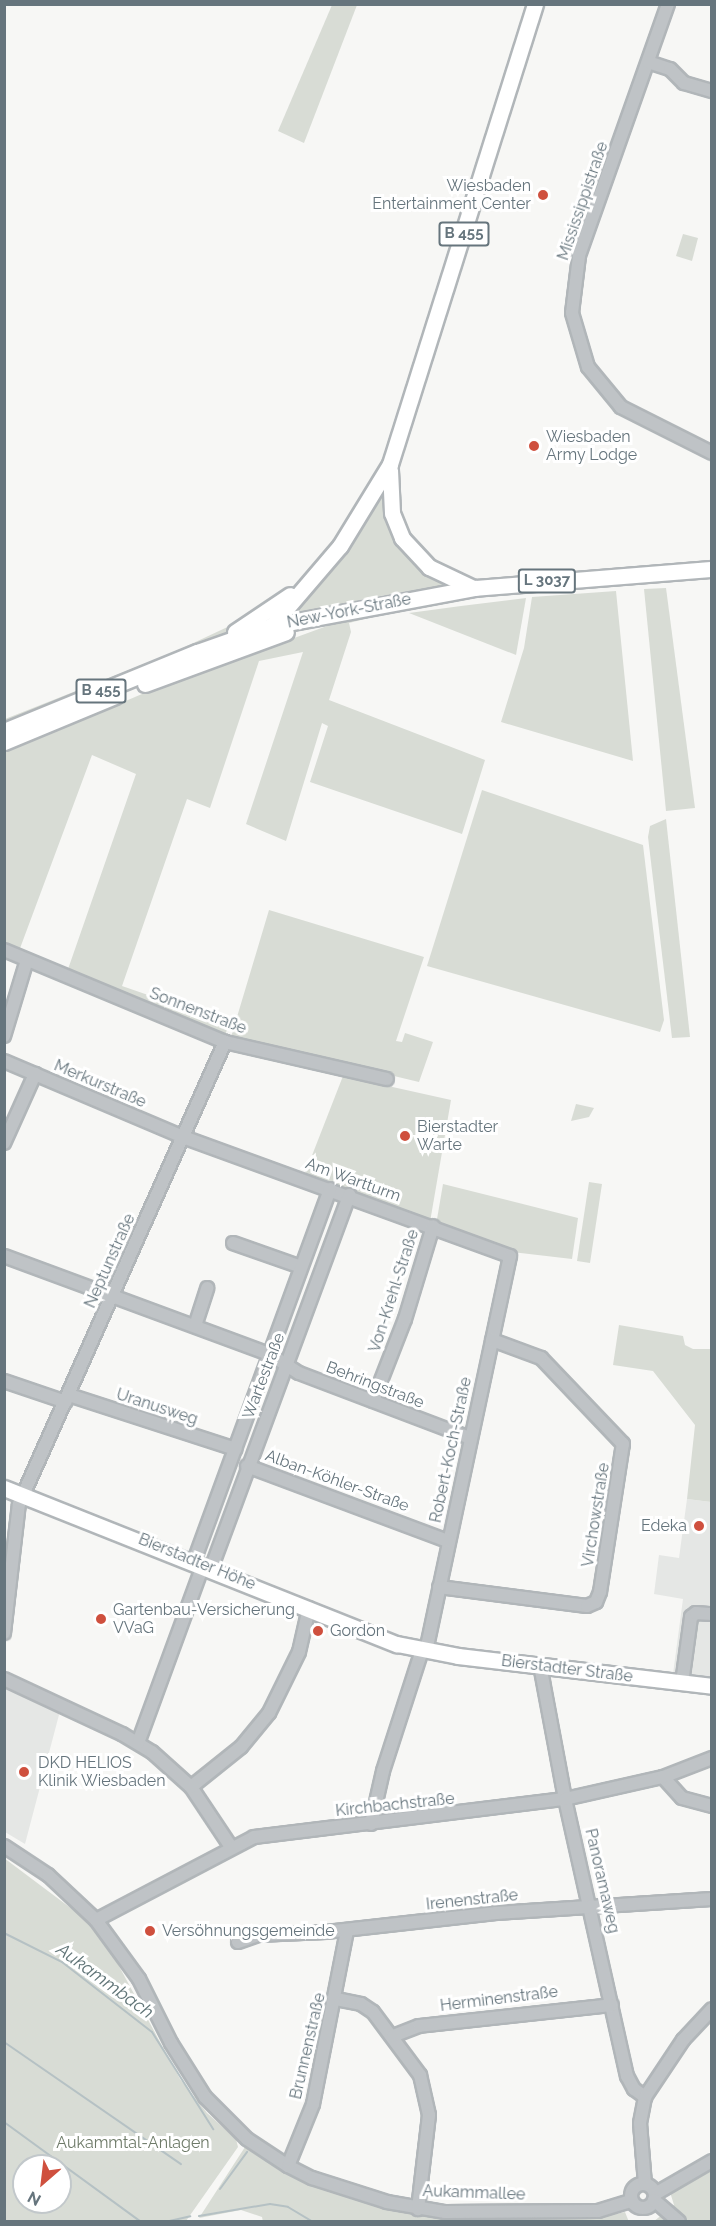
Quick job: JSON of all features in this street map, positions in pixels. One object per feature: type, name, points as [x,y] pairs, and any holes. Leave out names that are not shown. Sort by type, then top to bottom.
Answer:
[{"type":"main road","name":"B 455","points":[[4,742],[248,645],[271,626],[363,514],[390,464],[535,4]]},
{"type":"main road","points":[[390,464],[390,500],[402,538],[429,567],[474,588]]},
{"type":"main road","name":"New-York-Straße","points":[[4,731],[197,652],[271,626],[375,604],[474,588],[711,569]]},
{"type":"main road","name":"B 455","points":[[197,652],[252,621],[315,574]]},
{"type":"main road","name":"L 3037","points":[[248,645],[375,604]]},
{"type":"main road","name":"Bierstadter Höhe","points":[[4,1488],[24,1493],[309,1608],[424,1651]]},
{"type":"main road","name":"Bierstadter Straße","points":[[424,1651],[711,1686]]},
{"type":"street","name":"Mississippistraße","points":[[668,4],[579,256],[572,313],[588,367],[621,407],[711,453]]},
{"type":"street","points":[[648,62],[670,69],[684,83],[711,91]]},
{"type":"street","name":"Sonnenstraße","points":[[4,950],[225,1042],[387,1079]]},
{"type":"street","points":[[4,1036],[27,960]]},
{"type":"street","name":"Neptunstraße","points":[[4,1634],[15,1516],[225,1042]]},
{"type":"street","name":"Merkurstraße","points":[[4,1061],[183,1137]]},
{"type":"street","points":[[4,1143],[35,1074]]},
{"type":"street","name":"Am Wartturm","points":[[183,1137],[349,1195],[510,1256]]},
{"type":"street","name":"Wartestraße","points":[[203,1565],[235,1449],[330,1189]]},
{"type":"street","name":"Wartestraße","points":[[203,1565],[247,1466],[349,1195]]},
{"type":"street","name":"Von-Krehl-Straße","points":[[374,1401],[405,1319],[432,1226]]},
{"type":"street","points":[[233,1243],[301,1267]]},
{"type":"street","name":"Behringstraße","points":[[4,1256],[271,1355],[285,1366],[470,1438]]},
{"type":"street","name":"Robert-Koch-Straße","points":[[424,1651],[510,1256]]},
{"type":"street","points":[[195,1326],[207,1288]]},
{"type":"street","name":"Virchowstraße","points":[[439,1587],[587,1606],[596,1602],[600,1592],[623,1444],[541,1358],[492,1340]]},
{"type":"street","name":"Uranusweg","points":[[4,1381],[235,1449]]},
{"type":"street","name":"Alban-Köhler-Straße","points":[[247,1466],[448,1541]]},
{"type":"street","points":[[138,1743],[203,1565]]},
{"type":"street","points":[[191,1787],[241,1747],[268,1713],[296,1660],[309,1608]]},
{"type":"street","points":[[682,1683],[691,1617],[696,1613],[711,1614]]},
{"type":"street","points":[[371,1824],[380,1780],[424,1651]]},
{"type":"street","name":"Panoramaweg","points":[[540,1665],[565,1799],[592,1905],[627,2076],[634,2089],[645,2097]]},
{"type":"street","points":[[4,1679],[138,1743],[191,1787],[231,1846]]},
{"type":"street","name":"Kirchbachstraße","points":[[96,1920],[231,1846],[266,1835],[565,1799],[663,1777],[711,1758]]},
{"type":"street","points":[[663,1777],[682,1798],[711,1806]]},
{"type":"street","name":"Aukammallee","points":[[4,1846],[48,1875],[96,1920],[139,1979],[171,2043],[205,2097],[247,2139],[288,2166],[348,2190],[418,2208],[598,2211],[636,2205],[654,2197],[711,2161]]},
{"type":"street","name":"Irenenstraße","points":[[238,1942],[258,1935],[347,1930],[592,1905],[711,1899]]},
{"type":"street","name":"Brunnenstraße","points":[[288,2166],[313,2104],[336,1999],[347,1930]]},
{"type":"street","points":[[336,1999],[368,2008],[393,2036],[420,2075],[426,2093],[428,2133],[418,2208]]},
{"type":"street","name":"Herminenstraße","points":[[393,2036],[419,2026],[612,2005]]},
{"type":"street","points":[[679,2222],[654,2197],[645,2184],[640,2123],[645,2097],[683,2040],[711,2009]]},
{"type":"street","points":[[639,2222],[632,2190],[645,2184]]},
{"type":"shaded area","points":[[687,1499],[711,1502],[711,1677],[673,1674],[683,1599],[654,1594],[659,1555],[679,1558]]},
{"type":"shaded area","name":"DKD HELIOS Klinik Wiesbaden","points":[[5,1689],[60,1711],[25,1844],[5,1832]]},
{"type":"green space","points":[[332,5],[357,5],[304,143],[278,131]]},
{"type":"green space","points":[[683,234],[698,238],[692,261],[676,256]]},
{"type":"green space","points":[[381,493],[397,542],[415,564],[451,585],[368,598],[282,620],[344,551]]},
{"type":"green space","points":[[666,588],[695,808],[666,811],[644,589]]},
{"type":"green space","points":[[526,590],[404,609],[349,623],[351,632],[329,700],[485,760],[462,834],[310,782],[328,726],[322,723],[286,841],[246,824],[303,652],[259,661],[210,808],[187,799],[122,986],[229,1023],[225,1036],[67,972],[136,774],[92,755],[19,951],[5,945],[4,753],[142,694],[346,619],[433,600]]},
{"type":"green space","points":[[616,591],[633,761],[501,722],[524,648],[532,597]]},
{"type":"green space","points":[[526,598],[516,655],[409,613],[461,606]]},
{"type":"green space","points":[[236,623],[242,624],[211,640],[5,726],[5,719],[172,653]]},
{"type":"green space","points":[[482,790],[643,845],[664,1020],[660,1032],[427,966]]},
{"type":"green space","points":[[666,819],[690,1037],[672,1038],[648,837],[650,826]]},
{"type":"green space","points":[[269,910],[424,957],[396,1041],[402,1042],[405,1033],[433,1042],[419,1082],[231,1037]]},
{"type":"green space","points":[[343,1076],[451,1100],[430,1222],[304,1176]]},
{"type":"green space","points":[[576,1104],[594,1108],[589,1117],[571,1121]]},
{"type":"green space","points":[[589,1182],[602,1184],[590,1263],[577,1261]]},
{"type":"green space","points":[[443,1184],[578,1218],[572,1259],[512,1252],[436,1225]]},
{"type":"green space","points":[[619,1325],[683,1336],[685,1345],[693,1349],[711,1349],[711,1502],[687,1499],[695,1425],[653,1371],[613,1365]]},
{"type":"green space","points":[[4,1858],[80,1915],[106,1942],[180,2079],[207,2113],[236,2139],[238,2147],[186,2221],[5,2221]]},
{"type":"green space","name":"Aukammtal-Anlagen","points":[[245,2147],[279,2166],[409,2213],[450,2218],[592,2219],[625,2212],[629,2222],[263,2222],[262,2217],[241,2210],[199,2218]]},
{"type":"green space","points":[[711,2168],[711,2221],[653,2222],[674,2205],[670,2192]]},
{"type":"waterway","name":"Aukammbach","points":[[4,1933],[62,1962],[152,2032],[213,2129]]},
{"type":"waterway","name":"Aukammbach","points":[[4,2042],[181,2164]]},
{"type":"waterway","name":"Aukammbach","points":[[4,2122],[141,2222]]},
{"type":"waterway","name":"Aukammbach","points":[[251,2149],[268,2162]]},
{"type":"waterway","name":"Aukammbach","points":[[220,2189],[247,2152]]},
{"type":"waterway","name":"Aukammbach","points":[[199,2216],[270,2204],[288,2207],[313,2222]]},
{"type":"waterway","name":"Aukammbach","points":[[165,2222],[190,2216]]},
{"type":"place","name":"Wiesbaden Entertainment Center","points":[[543,195]]},
{"type":"place","name":"Wiesbaden Army Lodge","points":[[534,446]]},
{"type":"place","name":"Bierstadter Warte","points":[[405,1136]]},
{"type":"place","name":"Edeka","points":[[699,1526]]},
{"type":"place","name":"Gartenbau-Versicherung VVaG","points":[[101,1619]]},
{"type":"place","name":"Gordon","points":[[318,1631]]},
{"type":"place","name":"DKD HELIOS Klinik Wiesbaden","points":[[24,1772]]},
{"type":"place","name":"Versöhnungsgemeinde","points":[[150,1931]]}]
